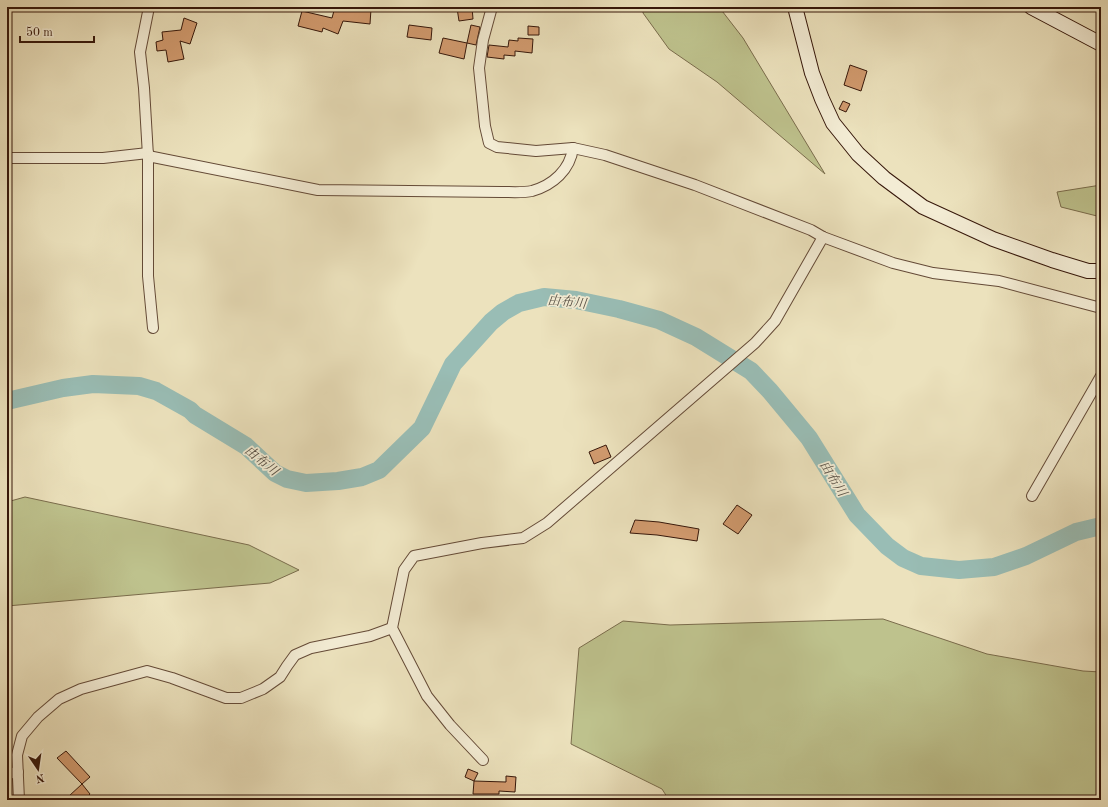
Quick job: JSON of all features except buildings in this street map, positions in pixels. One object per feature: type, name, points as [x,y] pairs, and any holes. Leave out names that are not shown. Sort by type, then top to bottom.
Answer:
[{"type":"street","points":[[149,7],[140,52],[148,154],[148,276],[153,328]]},
{"type":"street","points":[[492,7],[483,40],[479,68],[485,126],[489,142],[497,147],[536,151],[573,148],[605,155],[695,186],[893,263],[933,273],[999,281],[1101,308]]},
{"type":"street","points":[[794,7],[812,73],[833,124],[858,154],[884,178],[923,207],[992,239],[1088,271],[1101,271]]},
{"type":"street","points":[[1031,7],[1101,44]]},
{"type":"street","points":[[7,158],[103,158],[148,154],[318,190],[501,192],[531,191],[547,186],[562,175],[572,155],[573,148]]},
{"type":"street","points":[[484,760],[450,725],[426,696],[392,628],[404,570],[414,556],[468,545],[523,538],[547,523],[755,343],[774,321],[823,237]]},
{"type":"street","points":[[1032,496],[1101,376]]},
{"type":"street","points":[[19,800],[17,755],[22,736],[38,717],[59,699],[81,688],[147,671],[172,678],[226,698],[241,698],[263,689],[280,677],[295,655],[305,650],[370,636],[392,628]]},
{"type":"street","points":[[7,774],[18,772]]},
{"type":"green space","points":[[643,7],[719,7],[743,38],[825,174],[717,82],[669,49],[643,13]]},
{"type":"green space","points":[[1101,185],[1101,217],[1061,207],[1057,192]]},
{"type":"green space","points":[[25,497],[249,545],[299,570],[270,583],[7,606],[7,502]]},
{"type":"green space","points":[[883,619],[987,654],[1083,671],[1101,672],[1101,800],[669,800],[662,789],[571,744],[579,648],[623,621],[670,625]]},
{"type":"waterway","name":"由布川","points":[[7,401],[63,388],[93,384],[139,386],[156,391],[190,410],[195,415],[246,446],[275,473],[287,479],[306,483],[338,481],[362,477],[379,470],[422,428],[453,364],[491,322],[503,312],[519,303],[544,297],[576,300],[619,309],[659,320],[696,337],[751,371],[770,391],[809,438],[857,515],[887,546],[903,558],[921,566],[959,570],[994,567],[1026,556],[1076,532],[1101,526]]}]
